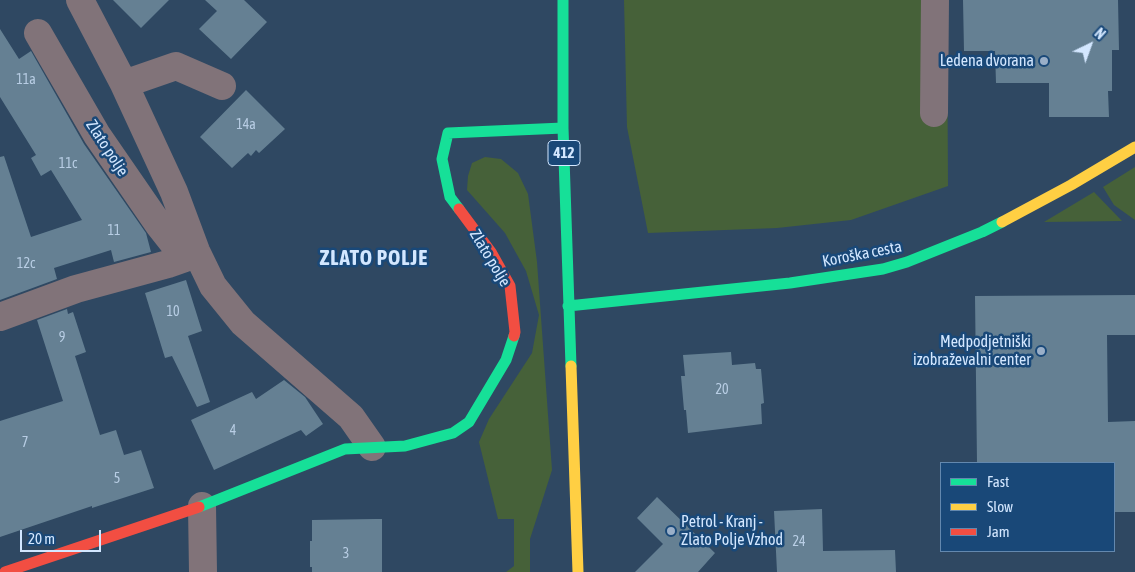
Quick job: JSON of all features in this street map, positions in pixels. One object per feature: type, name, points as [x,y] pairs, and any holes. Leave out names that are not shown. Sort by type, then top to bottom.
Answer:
[{"type":"street","name":"Zlato polje","points":[[80,0],[124,84],[174,192],[191,255]]},
{"type":"street","name":"412","points":[[563,0],[563,128],[578,572]]},
{"type":"street","points":[[934,113],[935,0]]},
{"type":"street","name":"Zlato polje","points":[[38,33],[97,135],[159,225],[191,255],[243,323],[352,417],[372,447]]},
{"type":"street","points":[[124,84],[176,66],[222,86]]},
{"type":"street","name":"Zlato polje","points":[[5,572],[202,506],[345,449],[405,446],[453,433],[469,422],[506,360],[514,332],[510,286],[491,252],[450,197],[442,159],[448,133],[563,128]]},
{"type":"street","name":"Koroška cesta","points":[[568,306],[790,283],[883,269],[907,262],[982,232],[1070,185],[1135,146]]},
{"type":"street","points":[[0,318],[76,289],[191,255]]},
{"type":"street","points":[[202,506],[203,572]]},
{"type":"green space","points":[[624,0],[947,0],[948,186],[851,220],[777,228],[648,233],[627,127]]},
{"type":"green space","points":[[485,157],[501,159],[518,173],[528,194],[537,262],[552,470],[530,539],[530,572],[506,572],[514,566],[514,519],[498,519],[479,442],[489,419],[532,353],[539,315],[526,271],[505,233],[467,190],[468,176],[472,163]]},
{"type":"green space","points":[[1135,167],[1135,220],[1114,205],[1103,187]]},
{"type":"green space","points":[[1094,192],[1122,221],[1044,222]]},
{"type":"building","points":[[113,0],[169,0],[141,28]]},
{"type":"building","points":[[205,0],[244,0],[267,22],[231,59],[199,29],[217,11]]},
{"type":"building","name":"Ledena dvorana","points":[[963,0],[1118,0],[1119,50],[1112,50],[1112,91],[1108,91],[1109,117],[1049,117],[1049,83],[996,83],[995,51],[964,51]]},
{"type":"building","points":[[0,29],[19,59],[31,51],[84,144],[146,233],[151,252],[114,262],[111,250],[54,268],[57,279],[0,300],[0,157],[4,156],[31,237],[82,220],[51,170],[41,176],[31,158],[36,155],[0,97]]},
{"type":"building","points":[[246,90],[285,129],[259,153],[256,150],[251,156],[248,153],[232,168],[200,137]]},
{"type":"building","points":[[186,280],[202,331],[188,336],[210,402],[197,407],[172,356],[165,358],[145,293]]},
{"type":"building","points":[[1135,295],[1135,335],[1107,335],[1108,422],[1135,421],[1135,512],[1115,512],[1115,462],[977,462],[975,296]]},
{"type":"building","points":[[67,309],[68,314],[73,312],[86,352],[75,356],[100,435],[116,430],[124,455],[141,450],[154,488],[92,508],[92,506],[0,537],[0,421],[63,401],[37,320]]},
{"type":"building","points":[[731,352],[732,365],[755,363],[756,369],[761,369],[764,403],[761,404],[762,424],[688,433],[681,376],[685,376],[683,355]]},
{"type":"building","points":[[284,380],[305,397],[323,424],[306,436],[301,430],[214,470],[191,420],[252,392],[256,399]]},
{"type":"building","name":"Petrol - Kranj - Zlato Polje Vzhod","points":[[657,497],[715,553],[698,572],[635,572],[663,544],[637,518]]},
{"type":"building","points":[[822,509],[823,551],[895,550],[896,572],[777,572],[774,511]]},
{"type":"building","points":[[382,519],[382,572],[312,572],[312,567],[310,567],[310,541],[312,541],[312,520]]},
{"type":"traffic: fast","points":[[563,0],[563,128],[571,366]]},
{"type":"traffic: fast","points":[[459,209],[450,197],[442,159],[448,133],[563,128]]},
{"type":"traffic: fast","points":[[568,306],[790,283],[883,269],[907,262],[1002,222]]},
{"type":"traffic: fast","points":[[199,507],[345,449],[405,446],[453,433],[469,422],[506,360],[514,336]]},
{"type":"traffic: slow","points":[[1002,222],[1071,185],[1135,147]]},
{"type":"traffic: slow","points":[[571,366],[578,572]]},
{"type":"traffic: jam","points":[[459,209],[491,252],[510,286],[514,336]]},
{"type":"traffic: jam","points":[[5,572],[199,507]]},
{"type":"place","name":"Ledena dvorana","points":[[1044,61]]},
{"type":"place","name":"Medpodjetniški izobraževalni center","points":[[1041,351]]},
{"type":"place","name":"Petrol - Kranj - Zlato Polje Vzhod","points":[[671,531]]},
{"type":"district","name":"ZLATO POLJE","points":[[374,258]]}]
